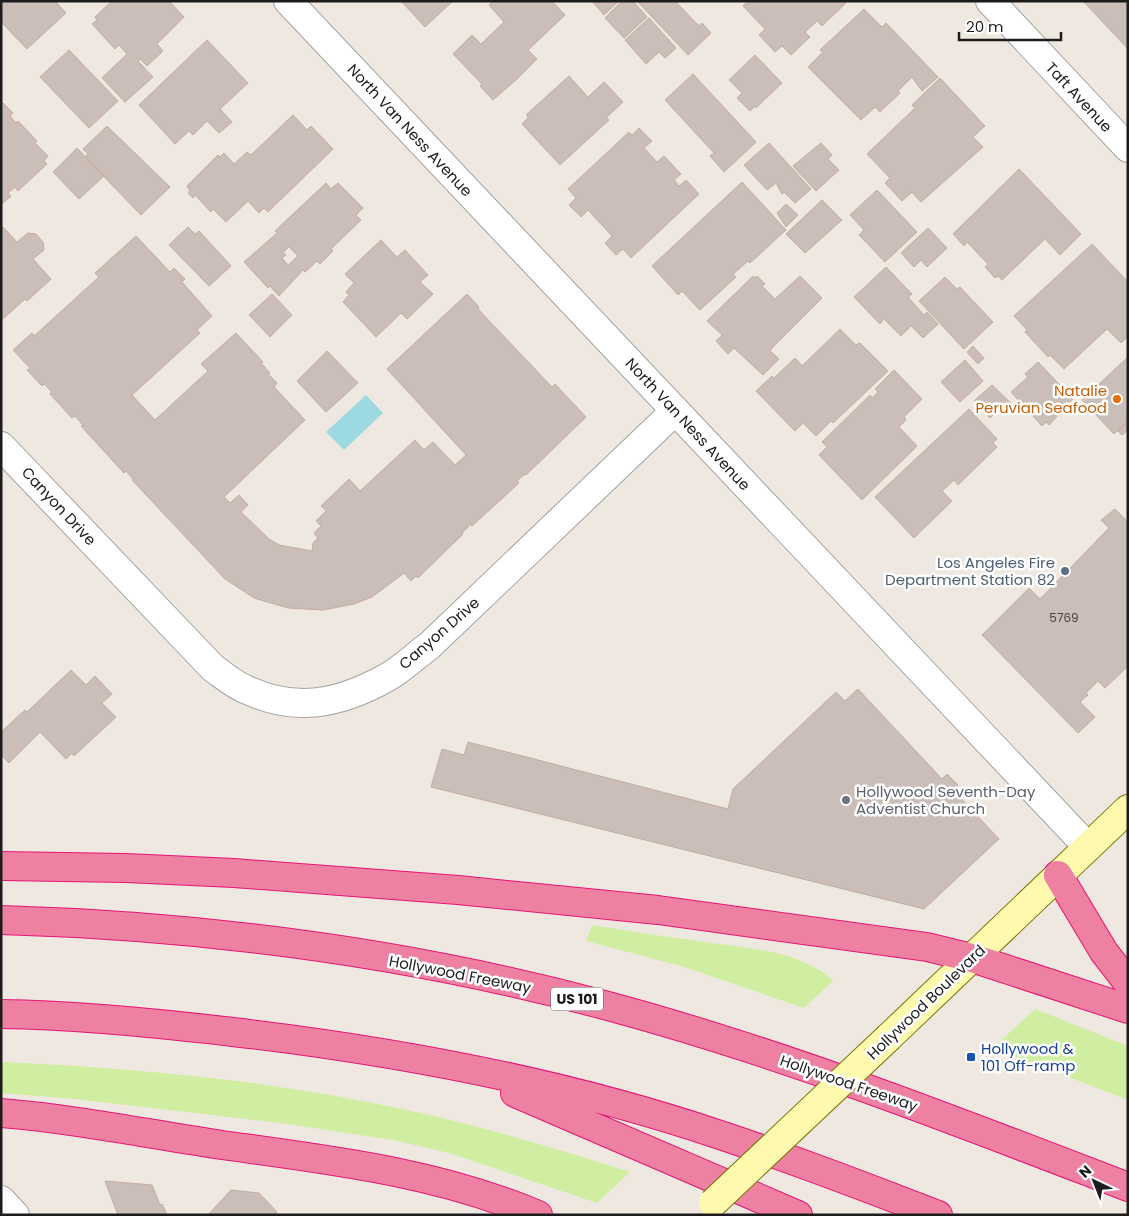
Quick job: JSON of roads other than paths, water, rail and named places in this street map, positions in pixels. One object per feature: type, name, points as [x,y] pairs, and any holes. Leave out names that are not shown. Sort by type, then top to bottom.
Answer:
[{"type":"highway","points":[[1,866],[126,868],[234,873],[555,899],[658,910],[926,947],[972,958],[1128,1009]]},
{"type":"highway","points":[[1058,875],[1104,952],[1128,983]]},
{"type":"highway","name":"Hollywood Freeway","points":[[1,920],[178,932],[322,948],[464,973],[607,1006],[749,1047],[899,1099],[1128,1187]]},
{"type":"highway","points":[[1,1014],[169,1024],[308,1041],[449,1064],[582,1095],[719,1134],[938,1215]]},
{"type":"highway","points":[[449,1064],[798,1215]]},
{"type":"highway","points":[[1,1113],[338,1160],[398,1171],[461,1188],[538,1215]]},
{"type":"main road","name":"Hollywood Boulevard","points":[[707,1209],[1128,809]]},
{"type":"street","name":"North Van Ness Avenue","points":[[288,1],[1088,847]]},
{"type":"street","name":"Taft Avenue","points":[[990,1],[1128,148]]},
{"type":"street","name":"Canyon Drive","points":[[1,446],[213,668],[244,689],[278,701],[313,704],[348,695],[387,677],[429,646],[675,411]]},
{"type":"street","points":[[1,1200],[15,1215]]},
{"type":"water","points":[[366,395],[383,413],[344,450],[326,432]]},
{"type":"place","name":"Natalie Peruvian Seafood","points":[[1117,399]]},
{"type":"place","name":"Los Angeles Fire Department Station 82","points":[[1065,571]]},
{"type":"place","name":"Hollywood Seventh-Day Adventist Church","points":[[846,800]]},
{"type":"place","name":"Hollywood & 101 Off-ramp","points":[[971,1057]]}]
